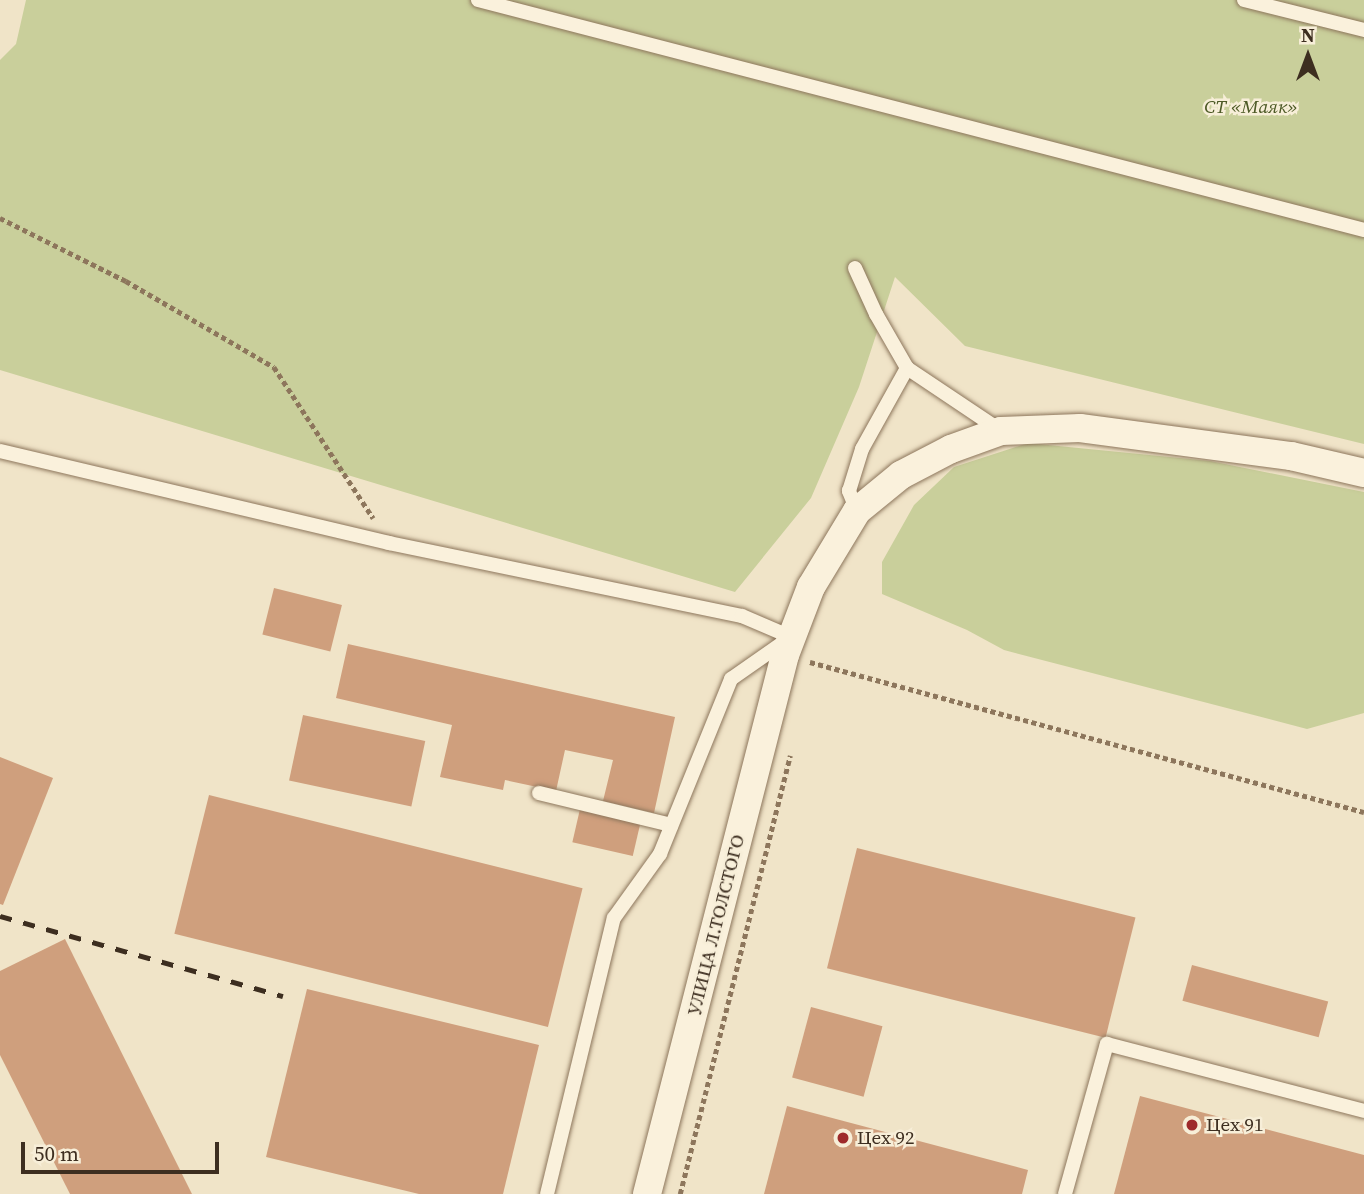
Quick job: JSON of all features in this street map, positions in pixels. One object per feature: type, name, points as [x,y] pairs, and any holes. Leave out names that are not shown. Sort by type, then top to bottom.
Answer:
[{"type":"street","name":"УЛИЦА Л.ТОЛСТОГО","points":[[647,1194],[788,646],[811,587],[857,511],[901,475],[951,449],[1001,431],[1080,428],[1291,456],[1364,473]]},
{"type":"lane","points":[[478,0],[1364,230]]},
{"type":"lane","points":[[1244,0],[1364,30]]},
{"type":"lane","points":[[855,268],[876,314],[907,368],[1001,431]]},
{"type":"lane","points":[[857,511],[849,491],[862,449],[907,368]]},
{"type":"lane","points":[[0,451],[389,542],[742,617],[788,646],[731,679],[660,854],[614,918],[547,1194]]},
{"type":"lane","points":[[539,793],[671,825]]},
{"type":"lane","points":[[1065,1194],[1107,1044],[1364,1111]]},
{"type":"path","points":[[0,218],[126,281],[274,367],[389,542]]},
{"type":"path","points":[[788,646],[813,663],[1364,812]]},
{"type":"path","points":[[810,676],[813,663]]},
{"type":"path","points":[[680,1194],[793,743]]},
{"type":"green space","name":"СТ «Маяк»","points":[[26,0],[1364,0],[1364,444],[965,346],[895,277],[859,387],[811,498],[735,592],[0,370],[0,60],[16,44]]},
{"type":"green space","points":[[1028,443],[1210,461],[1364,492],[1364,713],[1307,729],[1004,650],[967,630],[882,594],[882,562],[914,505],[954,467]]},
{"type":"building","points":[[274,588],[342,605],[330,652],[262,635]]},
{"type":"building","points":[[348,644],[675,717],[654,813],[603,801],[613,760],[565,750],[556,791],[505,780],[503,790],[440,777],[452,725],[336,698]]},
{"type":"building","points":[[303,715],[425,741],[411,807],[289,781]]},
{"type":"building","points":[[0,757],[53,778],[3,905],[0,904]]},
{"type":"building","points":[[209,795],[583,888],[548,1027],[174,934]]},
{"type":"building","points":[[580,809],[640,823],[633,856],[572,842]]},
{"type":"building","points":[[857,848],[1135,917],[1105,1038],[827,968]]},
{"type":"building","points":[[65,939],[192,1194],[70,1194],[0,1055],[0,971]]},
{"type":"building","points":[[1192,965],[1328,1001],[1319,1037],[1182,1001]]},
{"type":"building","points":[[307,989],[539,1045],[503,1194],[419,1194],[266,1157]]},
{"type":"building","points":[[811,1007],[882,1026],[864,1097],[792,1078]]},
{"type":"building","name":"Цех 91","points":[[1140,1096],[1364,1155],[1364,1194],[1114,1194]]},
{"type":"building","name":"Цех 92","points":[[787,1106],[1028,1170],[1022,1194],[764,1194]]},
{"type":"railway","points":[[0,916],[283,996]]},
{"type":"place","name":"Цех 91","points":[[1192,1125]]},
{"type":"place","name":"Цех 92","points":[[843,1138]]}]
